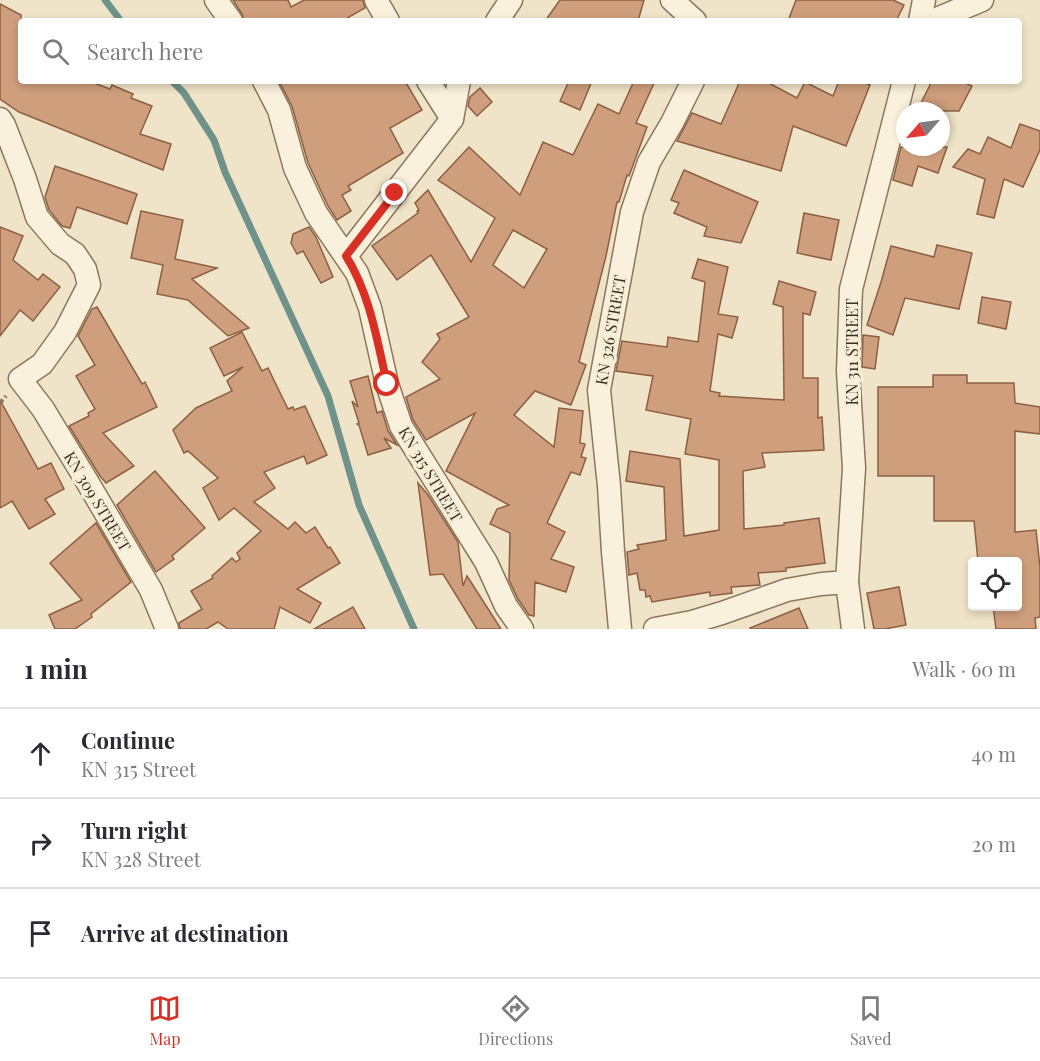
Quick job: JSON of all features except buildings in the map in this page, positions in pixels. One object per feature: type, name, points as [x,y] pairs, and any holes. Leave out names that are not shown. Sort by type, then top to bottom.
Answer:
[{"type":"street","points":[[216,0],[229,18]]},
{"type":"street","points":[[376,0],[386,18]]},
{"type":"street","points":[[499,18],[511,0]]},
{"type":"street","points":[[672,0],[692,18]]},
{"type":"street","points":[[921,18],[924,0]]},
{"type":"street","points":[[940,18],[982,0]]},
{"type":"street","name":"KN 315 STREET","points":[[266,84],[279,110],[295,168],[316,213],[357,273],[370,308],[387,384],[401,426],[486,562],[506,606],[522,629]]},
{"type":"street","points":[[430,84],[452,119]]},
{"type":"street","points":[[346,256],[452,119],[458,84]]},
{"type":"street","name":"KN 326 STREET","points":[[620,629],[599,390],[632,212],[649,162],[692,84]]},
{"type":"street","name":"KN 311 STREET","points":[[853,629],[847,582],[854,468],[848,371],[851,289],[903,84]]},
{"type":"street","name":"KN 309 STREET","points":[[0,119],[25,179],[37,218],[60,244],[75,254],[85,269],[89,285],[65,332],[42,364],[20,379],[43,409],[151,590],[167,629]]},
{"type":"street","points":[[655,629],[692,622],[787,590],[847,582]]},
{"type":"waterway","points":[[105,0],[119,18]]},
{"type":"waterway","points":[[175,84],[184,93],[214,140],[225,172],[328,396],[359,505],[414,629]]},
{"type":"route","points":[[387,384],[370,308],[357,273],[346,256],[395,193]]}]
